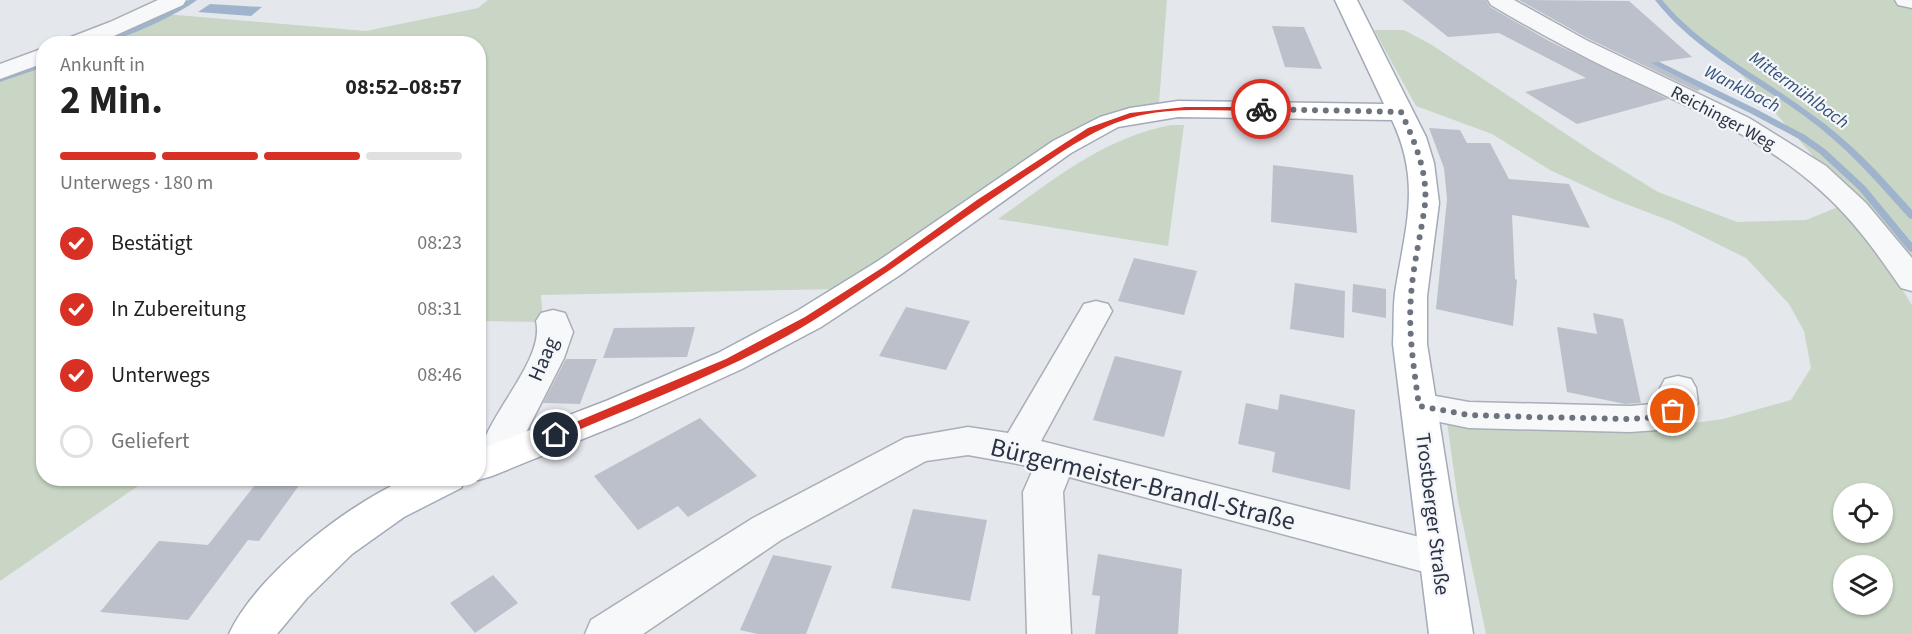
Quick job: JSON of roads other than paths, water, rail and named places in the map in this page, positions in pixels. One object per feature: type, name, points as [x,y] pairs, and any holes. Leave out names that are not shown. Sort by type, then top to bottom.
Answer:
[{"type":"main road","name":"Trostberger Straße","points":[[1346,0],[1413,137],[1424,181],[1425,203],[1411,296],[1410,344],[1438,559],[1451,634]]},
{"type":"main road","points":[[486,463],[619,410],[730,361],[809,319],[889,268],[1062,147],[1109,122],[1152,112],[1185,109],[1401,112]]},
{"type":"main road","points":[[251,634],[264,616],[312,564],[343,536],[399,502],[431,486]]},
{"type":"street","points":[[95,36],[175,0]]},
{"type":"street","name":"Reichinger Weg","points":[[1499,0],[1544,28],[1724,116],[1788,153],[1839,192],[1893,252],[1912,281]]},
{"type":"street","points":[[1906,0],[1912,2]]},
{"type":"street","points":[[0,72],[36,58]]},
{"type":"street","points":[[1018,449],[1096,311]]},
{"type":"street","name":"Haag","points":[[486,463],[547,358],[556,332],[553,321]]},
{"type":"street","points":[[1419,406],[1469,415],[1630,419],[1658,417],[1673,411],[1680,403],[1678,388]]},
{"type":"street","name":"Bürgermeister-Brandl-Straße","points":[[607,634],[767,530],[918,448],[968,441],[1018,449],[1438,559]]},
{"type":"street","points":[[1048,634],[1043,492],[1057,459]]},
{"type":"water","points":[[210,4],[262,7],[251,16],[198,12]]},
{"type":"waterway","points":[[117,36],[147,24],[194,0]]},
{"type":"waterway","name":"Mittermühlbach","points":[[1658,0],[1671,16],[1707,46],[1822,125],[1875,175],[1912,216]]},
{"type":"waterway","name":"Wanklbach","points":[[1640,56],[1753,111],[1802,137],[1822,151],[1862,188],[1912,249]]},
{"type":"waterway","points":[[0,80],[36,67]]}]
